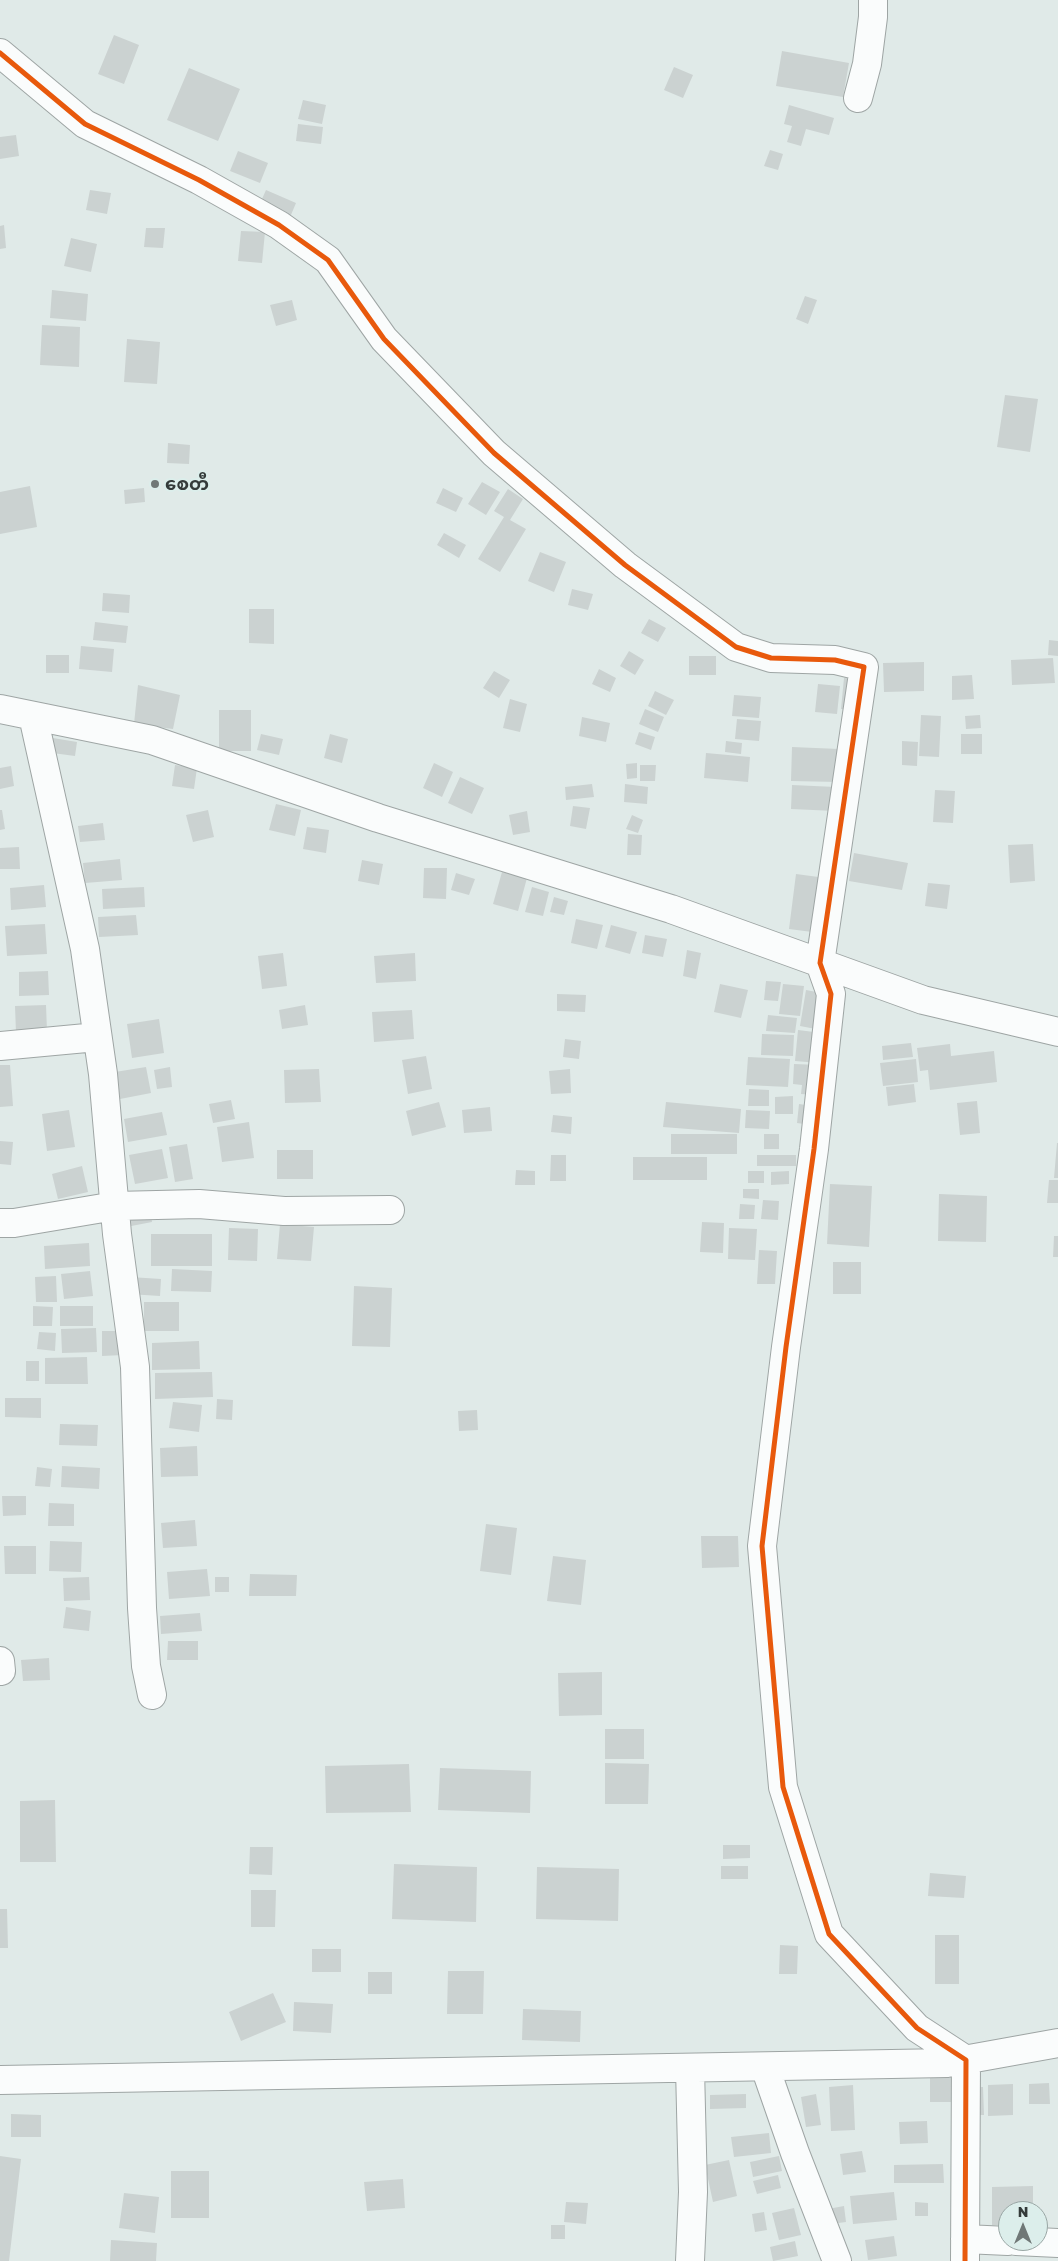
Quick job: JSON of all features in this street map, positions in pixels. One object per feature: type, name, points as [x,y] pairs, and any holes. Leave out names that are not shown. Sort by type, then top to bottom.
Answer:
[{"type":"street","points":[[858,98],[867,64],[874,17],[873,0]]},
{"type":"street","points":[[0,53],[85,124],[199,180],[279,224],[328,260],[384,339],[494,453],[625,565],[736,647],[771,658],[835,660],[864,668],[820,963],[831,994],[814,1149],[786,1347],[762,1546],[783,1787],[829,1934],[917,2028],[966,2060]]},
{"type":"street","points":[[0,709],[152,740],[378,818],[671,909],[923,1000],[1058,1032]]},
{"type":"street","points":[[33,716],[85,948],[97,1037],[135,1367],[142,1608],[146,1666],[152,1695]]},
{"type":"street","points":[[0,1046],[97,1037]]},
{"type":"street","points":[[0,1223],[14,1223],[115,1206],[199,1204],[284,1211],[390,1210]]},
{"type":"street","points":[[0,2080],[947,2063],[1058,2043]]},
{"type":"street","points":[[966,2060],[965,2250],[998,2243]]},
{"type":"street","points":[[765,2066],[795,2153],[837,2261]]},
{"type":"street","points":[[690,2068],[693,2192],[690,2261]]},
{"type":"building","points":[[114,35],[139,45],[124,84],[98,74]]},
{"type":"building","points":[[782,51],[849,63],[843,97],[776,86]]},
{"type":"building","points":[[674,67],[693,75],[683,98],[664,90]]},
{"type":"building","points":[[189,68],[240,89],[218,141],[167,120]]},
{"type":"building","points":[[303,100],[326,105],[322,124],[298,119]]},
{"type":"building","points":[[789,105],[834,118],[829,135],[806,129],[801,146],[787,142],[792,126],[784,124]]},
{"type":"building","points":[[298,124],[323,127],[321,144],[296,141]]},
{"type":"building","points":[[16,135],[19,156],[0,159],[0,137]]},
{"type":"building","points":[[770,150],[783,154],[778,170],[764,166]]},
{"type":"building","points":[[238,151],[268,163],[260,183],[230,171]]},
{"type":"building","points":[[90,190],[111,193],[107,214],[86,210]]},
{"type":"building","points":[[266,190],[296,203],[288,222],[258,208]]},
{"type":"building","points":[[4,225],[6,248],[0,249],[0,226]]},
{"type":"building","points":[[146,228],[165,228],[163,248],[144,247]]},
{"type":"building","points":[[241,231],[265,232],[262,263],[238,261]]},
{"type":"building","points":[[71,238],[97,244],[91,272],[64,266]]},
{"type":"building","points":[[52,290],[88,294],[86,321],[50,318]]},
{"type":"building","points":[[805,296],[817,300],[808,324],[796,319]]},
{"type":"building","points":[[292,300],[297,320],[276,326],[270,305]]},
{"type":"building","points":[[42,325],[80,327],[79,367],[40,365]]},
{"type":"building","points":[[127,339],[160,342],[157,384],[124,382]]},
{"type":"building","points":[[1005,395],[1038,399],[1030,452],[997,447]]},
{"type":"building","points":[[168,443],[190,445],[189,464],[167,463]]},
{"type":"building","points":[[482,482],[500,492],[486,515],[468,504]]},
{"type":"building","points":[[30,486],[37,527],[0,534],[0,492]]},
{"type":"building","points":[[144,488],[145,502],[125,504],[124,490]]},
{"type":"building","points":[[443,488],[463,498],[456,512],[436,503]]},
{"type":"building","points":[[508,489],[523,499],[510,520],[526,529],[500,572],[478,559],[504,517],[494,511]]},
{"type":"building","points":[[444,533],[466,545],[459,558],[437,545]]},
{"type":"building","points":[[540,552],[566,562],[554,592],[528,581]]},
{"type":"building","points":[[572,589],[593,594],[588,610],[568,605]]},
{"type":"building","points":[[103,593],[130,595],[129,613],[102,611]]},
{"type":"building","points":[[249,609],[274,609],[274,644],[249,643]]},
{"type":"building","points":[[649,619],[666,628],[658,642],[641,633]]},
{"type":"building","points":[[95,622],[128,626],[126,643],[93,640]]},
{"type":"building","points":[[1049,640],[1058,641],[1058,656],[1048,655]]},
{"type":"building","points":[[81,646],[114,649],[112,672],[79,669]]},
{"type":"building","points":[[629,651],[644,660],[635,675],[620,666]]},
{"type":"building","points":[[46,655],[69,655],[69,673],[46,673]]},
{"type":"building","points":[[689,656],[716,656],[716,675],[689,675]]},
{"type":"building","points":[[1053,658],[1055,683],[1012,685],[1011,660]]},
{"type":"building","points":[[924,662],[924,691],[884,692],[883,663]]},
{"type":"building","points":[[599,669],[616,678],[610,692],[592,684]]},
{"type":"building","points":[[494,671],[510,680],[499,698],[483,688]]},
{"type":"building","points":[[972,675],[974,699],[952,700],[952,676]]},
{"type":"building","points":[[844,678],[858,679],[855,710],[841,709]]},
{"type":"building","points":[[818,684],[840,686],[837,714],[815,712]]},
{"type":"building","points":[[138,685],[180,695],[173,729],[134,724]]},
{"type":"building","points":[[655,691],[674,700],[666,715],[648,706]]},
{"type":"building","points":[[734,695],[761,697],[759,718],[732,716]]},
{"type":"building","points":[[510,699],[527,704],[520,732],[503,728]]},
{"type":"building","points":[[645,709],[664,717],[658,732],[639,724]]},
{"type":"building","points":[[219,710],[251,710],[251,751],[219,751]]},
{"type":"building","points":[[921,715],[941,716],[939,757],[919,756]]},
{"type":"building","points":[[980,715],[981,728],[966,729],[965,716]]},
{"type":"building","points":[[582,717],[610,723],[606,742],[579,736]]},
{"type":"building","points":[[737,719],[761,721],[759,741],[735,739]]},
{"type":"building","points":[[639,732],[655,737],[651,750],[635,744]]},
{"type":"building","points":[[261,734],[283,739],[279,755],[257,750]]},
{"type":"building","points":[[330,734],[348,739],[342,763],[324,758]]},
{"type":"building","points":[[961,734],[982,734],[982,754],[961,754]]},
{"type":"building","points":[[47,737],[77,742],[75,756],[45,752]]},
{"type":"building","points":[[726,741],[742,743],[741,754],[725,752]]},
{"type":"building","points":[[902,741],[918,742],[917,766],[902,765]]},
{"type":"building","points":[[792,747],[839,749],[838,782],[791,781]]},
{"type":"building","points":[[706,753],[750,757],[748,782],[704,778]]},
{"type":"building","points":[[434,763],[453,772],[442,797],[423,788]]},
{"type":"building","points":[[637,763],[637,778],[627,779],[626,764]]},
{"type":"building","points":[[175,765],[197,768],[194,789],[172,786]]},
{"type":"building","points":[[640,765],[656,765],[655,781],[640,781]]},
{"type":"building","points":[[11,766],[14,786],[0,789],[0,768]]},
{"type":"building","points":[[460,777],[484,788],[472,814],[448,803]]},
{"type":"building","points":[[592,784],[594,797],[566,800],[565,787]]},
{"type":"building","points":[[625,784],[648,787],[647,804],[624,802]]},
{"type":"building","points":[[792,785],[836,787],[835,811],[791,809]]},
{"type":"building","points":[[935,790],[955,791],[953,823],[933,822]]},
{"type":"building","points":[[276,804],[301,810],[295,836],[269,830]]},
{"type":"building","points":[[573,806],[590,808],[586,829],[570,826]]},
{"type":"building","points":[[0,810],[2,810],[5,829],[0,830]]},
{"type":"building","points":[[208,810],[214,837],[193,842],[186,815]]},
{"type":"building","points":[[527,811],[530,832],[513,835],[509,815]]},
{"type":"building","points":[[632,815],[643,820],[638,833],[626,829]]},
{"type":"building","points":[[103,823],[105,840],[80,842],[78,826]]},
{"type":"building","points":[[307,827],[329,830],[326,853],[303,849]]},
{"type":"building","points":[[628,834],[642,835],[641,855],[627,855]]},
{"type":"building","points":[[1033,844],[1035,881],[1010,883],[1008,845]]},
{"type":"building","points":[[19,847],[20,869],[0,869],[0,848]]},
{"type":"building","points":[[854,853],[908,863],[902,890],[849,881]]},
{"type":"building","points":[[120,859],[122,880],[85,883],[83,863]]},
{"type":"building","points":[[362,860],[383,864],[379,885],[358,881]]},
{"type":"building","points":[[424,868],[447,868],[446,899],[423,898]]},
{"type":"building","points":[[502,872],[527,878],[518,911],[493,904]]},
{"type":"building","points":[[456,873],[475,879],[469,895],[451,890]]},
{"type":"building","points":[[796,874],[826,878],[820,933],[789,929]]},
{"type":"building","points":[[928,883],[950,885],[947,909],[925,906]]},
{"type":"building","points":[[44,885],[46,907],[11,910],[10,888]]},
{"type":"building","points":[[144,887],[145,907],[103,909],[102,889]]},
{"type":"building","points":[[532,887],[549,892],[543,916],[525,912]]},
{"type":"building","points":[[554,897],[568,901],[564,915],[550,912]]},
{"type":"building","points":[[136,915],[138,935],[99,937],[98,917]]},
{"type":"building","points":[[576,919],[603,925],[597,949],[571,943]]},
{"type":"building","points":[[45,924],[47,954],[7,956],[5,926]]},
{"type":"building","points":[[611,925],[637,932],[630,954],[605,947]]},
{"type":"building","points":[[645,935],[667,939],[663,957],[642,953]]},
{"type":"building","points":[[687,950],[701,953],[696,979],[683,976]]},
{"type":"building","points":[[283,953],[287,986],[262,989],[258,956]]},
{"type":"building","points":[[415,953],[416,981],[376,983],[374,956]]},
{"type":"building","points":[[48,971],[49,995],[19,996],[19,972]]},
{"type":"building","points":[[766,981],[781,982],[778,1001],[764,1000]]},
{"type":"building","points":[[720,984],[748,990],[741,1018],[714,1012]]},
{"type":"building","points":[[783,984],[804,986],[800,1016],[779,1014]]},
{"type":"building","points":[[806,990],[827,994],[821,1030],[800,1026]]},
{"type":"building","points":[[557,994],[586,995],[585,1012],[557,1011]]},
{"type":"building","points":[[46,1005],[47,1031],[16,1033],[15,1006]]},
{"type":"building","points":[[305,1005],[308,1025],[282,1029],[279,1010]]},
{"type":"building","points":[[412,1010],[414,1039],[374,1042],[372,1012]]},
{"type":"building","points":[[768,1015],[797,1018],[795,1033],[766,1031]]},
{"type":"building","points":[[159,1019],[164,1053],[132,1058],[127,1024]]},
{"type":"building","points":[[798,1030],[822,1033],[819,1063],[795,1061]]},
{"type":"building","points":[[762,1034],[794,1035],[793,1056],[761,1055]]},
{"type":"building","points":[[565,1039],[581,1041],[579,1059],[563,1057]]},
{"type":"building","points":[[911,1043],[913,1057],[883,1060],[882,1046]]},
{"type":"building","points":[[950,1044],[951,1056],[994,1051],[997,1082],[930,1090],[928,1070],[920,1071],[917,1048]]},
{"type":"building","points":[[426,1056],[432,1089],[408,1094],[402,1060]]},
{"type":"building","points":[[748,1057],[790,1059],[788,1087],[746,1085]]},
{"type":"building","points":[[916,1059],[918,1082],[883,1086],[880,1063]]},
{"type":"building","points":[[794,1064],[819,1065],[817,1095],[801,1094],[802,1085],[793,1084]]},
{"type":"building","points":[[0,1065],[10,1065],[13,1106],[0,1107]]},
{"type":"building","points":[[146,1067],[151,1093],[120,1099],[115,1072]]},
{"type":"building","points":[[170,1067],[172,1087],[157,1089],[154,1070]]},
{"type":"building","points":[[319,1069],[321,1102],[285,1103],[284,1070]]},
{"type":"building","points":[[570,1069],[571,1093],[551,1094],[549,1071]]},
{"type":"building","points":[[914,1084],[916,1102],[888,1106],[886,1087]]},
{"type":"building","points":[[749,1089],[769,1090],[769,1106],[748,1106]]},
{"type":"building","points":[[793,1096],[793,1114],[775,1114],[775,1097]]},
{"type":"building","points":[[231,1100],[235,1119],[213,1123],[209,1104]]},
{"type":"building","points":[[977,1101],[980,1133],[960,1135],[957,1103]]},
{"type":"building","points":[[439,1102],[446,1127],[412,1136],[406,1111]]},
{"type":"building","points":[[666,1102],[741,1109],[739,1133],[663,1127]]},
{"type":"building","points":[[799,1104],[813,1106],[811,1125],[797,1123]]},
{"type":"building","points":[[490,1107],[492,1131],[464,1133],[462,1110]]},
{"type":"building","points":[[69,1110],[75,1147],[47,1151],[42,1114]]},
{"type":"building","points":[[746,1110],[770,1111],[769,1129],[745,1128]]},
{"type":"building","points":[[162,1112],[167,1135],[128,1142],[124,1119]]},
{"type":"building","points":[[553,1115],[572,1117],[571,1134],[551,1132]]},
{"type":"building","points":[[249,1122],[254,1158],[222,1162],[217,1127]]},
{"type":"building","points":[[671,1134],[737,1134],[737,1154],[671,1154]]},
{"type":"building","points":[[764,1134],[779,1134],[779,1149],[764,1149]]},
{"type":"building","points":[[0,1141],[13,1142],[11,1165],[0,1164]]},
{"type":"building","points":[[1057,1143],[1058,1178],[1054,1178]]},
{"type":"building","points":[[187,1144],[193,1179],[175,1182],[169,1147]]},
{"type":"building","points":[[162,1149],[168,1178],[135,1184],[129,1155]]},
{"type":"building","points":[[277,1150],[313,1150],[313,1179],[277,1179]]},
{"type":"building","points":[[551,1155],[566,1155],[566,1181],[550,1181]]},
{"type":"building","points":[[757,1155],[796,1155],[796,1166],[757,1166]]},
{"type":"building","points":[[633,1157],[707,1157],[707,1180],[633,1180]]},
{"type":"building","points":[[82,1166],[88,1192],[58,1199],[52,1174]]},
{"type":"building","points":[[516,1170],[535,1171],[535,1185],[515,1185]]},
{"type":"building","points":[[748,1171],[764,1171],[764,1183],[748,1183]]},
{"type":"building","points":[[789,1171],[789,1184],[771,1185],[771,1172]]},
{"type":"building","points":[[1049,1180],[1058,1180],[1058,1203],[1047,1203]]},
{"type":"building","points":[[830,1184],[872,1186],[869,1247],[827,1244]]},
{"type":"building","points":[[743,1189],[759,1189],[759,1199],[743,1198]]},
{"type":"building","points":[[939,1194],[987,1196],[986,1242],[938,1241]]},
{"type":"building","points":[[763,1200],[779,1201],[778,1220],[761,1219]]},
{"type":"building","points":[[740,1204],[755,1205],[754,1219],[739,1219]]},
{"type":"building","points":[[150,1207],[152,1222],[121,1228],[119,1213]]},
{"type":"building","points":[[702,1222],[724,1223],[723,1253],[700,1252]]},
{"type":"building","points":[[280,1224],[314,1227],[311,1261],[277,1259]]},
{"type":"building","points":[[229,1228],[258,1229],[257,1261],[228,1260]]},
{"type":"building","points":[[729,1228],[757,1229],[755,1260],[728,1259]]},
{"type":"building","points":[[151,1234],[212,1234],[212,1266],[151,1266]]},
{"type":"building","points":[[1054,1236],[1058,1236],[1058,1257],[1053,1257]]},
{"type":"building","points":[[89,1243],[90,1266],[45,1269],[44,1246]]},
{"type":"building","points":[[759,1250],[777,1251],[775,1284],[757,1284]]},
{"type":"building","points":[[833,1262],[861,1262],[861,1294],[833,1294]]},
{"type":"building","points":[[172,1269],[212,1271],[211,1292],[171,1291]]},
{"type":"building","points":[[90,1271],[93,1296],[64,1299],[61,1274]]},
{"type":"building","points":[[56,1276],[57,1302],[36,1302],[35,1277]]},
{"type":"building","points":[[130,1277],[161,1279],[160,1296],[129,1294]]},
{"type":"building","points":[[354,1286],[392,1288],[390,1347],[352,1346]]},
{"type":"building","points":[[144,1302],[179,1302],[179,1331],[144,1331]]},
{"type":"building","points":[[33,1306],[53,1307],[52,1326],[33,1326]]},
{"type":"building","points":[[60,1306],[93,1306],[93,1326],[60,1326]]},
{"type":"building","points":[[96,1328],[97,1352],[62,1353],[61,1329]]},
{"type":"building","points":[[102,1331],[122,1331],[123,1355],[102,1356]]},
{"type":"building","points":[[39,1332],[56,1333],[55,1351],[37,1349]]},
{"type":"building","points":[[199,1341],[200,1369],[152,1370],[152,1343]]},
{"type":"building","points":[[87,1357],[88,1384],[45,1384],[45,1358]]},
{"type":"building","points":[[26,1361],[39,1361],[39,1381],[26,1381]]},
{"type":"building","points":[[212,1372],[213,1397],[155,1399],[155,1373]]},
{"type":"building","points":[[5,1398],[41,1398],[41,1418],[5,1417]]},
{"type":"building","points":[[217,1399],[233,1400],[232,1420],[216,1419]]},
{"type":"building","points":[[173,1402],[202,1405],[199,1432],[169,1428]]},
{"type":"building","points":[[477,1410],[478,1430],[459,1431],[458,1411]]},
{"type":"building","points":[[60,1424],[98,1425],[97,1446],[59,1445]]},
{"type":"building","points":[[197,1446],[198,1476],[161,1477],[160,1448]]},
{"type":"building","points":[[62,1466],[100,1468],[99,1489],[61,1487]]},
{"type":"building","points":[[37,1467],[52,1469],[50,1487],[35,1486]]},
{"type":"building","points":[[2,1496],[26,1496],[26,1515],[3,1516]]},
{"type":"building","points":[[49,1503],[74,1504],[74,1526],[48,1526]]},
{"type":"building","points":[[195,1520],[197,1546],[163,1548],[161,1523]]},
{"type":"building","points":[[486,1524],[517,1528],[511,1575],[480,1571]]},
{"type":"building","points":[[701,1536],[738,1536],[739,1567],[702,1568]]},
{"type":"building","points":[[50,1541],[82,1542],[81,1572],[49,1571]]},
{"type":"building","points":[[4,1546],[36,1546],[36,1574],[5,1574]]},
{"type":"building","points":[[553,1556],[586,1560],[581,1605],[547,1601]]},
{"type":"building","points":[[207,1569],[210,1596],[169,1599],[167,1572]]},
{"type":"building","points":[[250,1574],[297,1575],[296,1596],[249,1596]]},
{"type":"building","points":[[89,1577],[90,1600],[64,1601],[63,1578]]},
{"type":"building","points":[[215,1577],[229,1577],[229,1592],[215,1592]]},
{"type":"building","points":[[66,1607],[91,1611],[89,1631],[63,1628]]},
{"type":"building","points":[[200,1613],[202,1631],[161,1634],[160,1616]]},
{"type":"building","points":[[168,1641],[198,1641],[198,1660],[167,1660]]},
{"type":"building","points":[[49,1658],[50,1680],[23,1681],[21,1660]]},
{"type":"building","points":[[602,1672],[602,1715],[559,1716],[558,1673]]},
{"type":"building","points":[[605,1729],[644,1729],[644,1759],[605,1759]]},
{"type":"building","points":[[605,1763],[649,1764],[648,1804],[605,1804]]},
{"type":"building","points":[[409,1764],[411,1812],[326,1813],[325,1766]]},
{"type":"building","points":[[440,1768],[531,1771],[530,1813],[438,1810]]},
{"type":"building","points":[[55,1800],[56,1862],[20,1862],[20,1801]]},
{"type":"building","points":[[723,1845],[750,1845],[750,1858],[723,1859]]},
{"type":"building","points":[[250,1847],[273,1847],[272,1875],[249,1874]]},
{"type":"building","points":[[394,1864],[477,1867],[476,1922],[392,1919]]},
{"type":"building","points":[[721,1866],[748,1866],[748,1879],[721,1879]]},
{"type":"building","points":[[537,1867],[619,1869],[618,1921],[536,1919]]},
{"type":"building","points":[[930,1873],[966,1876],[964,1898],[928,1896]]},
{"type":"building","points":[[251,1890],[276,1890],[275,1927],[251,1927]]},
{"type":"building","points":[[0,1909],[7,1909],[8,1948],[0,1948]]},
{"type":"building","points":[[935,1935],[959,1935],[959,1984],[935,1984]]},
{"type":"building","points":[[780,1945],[798,1946],[797,1974],[779,1974]]},
{"type":"building","points":[[312,1949],[341,1949],[341,1972],[312,1972]]},
{"type":"building","points":[[448,1971],[484,1971],[483,2014],[447,2014]]},
{"type":"building","points":[[368,1972],[392,1972],[392,1994],[368,1994]]},
{"type":"building","points":[[273,1993],[286,2022],[241,2041],[229,2012]]},
{"type":"building","points":[[294,2002],[333,2004],[331,2033],[293,2031]]},
{"type":"building","points":[[523,2009],[581,2011],[580,2042],[522,2040]]},
{"type":"building","points":[[930,2078],[958,2078],[958,2102],[930,2102]]},
{"type":"building","points":[[1049,2083],[1050,2104],[1029,2104],[1029,2084]]},
{"type":"building","points":[[1013,2084],[1013,2115],[988,2116],[988,2085]]},
{"type":"building","points":[[853,2085],[855,2130],[831,2131],[829,2087]]},
{"type":"building","points":[[967,2087],[983,2087],[984,2115],[968,2115]]},
{"type":"building","points":[[746,2094],[746,2108],[710,2109],[710,2095]]},
{"type":"building","points":[[816,2094],[821,2125],[806,2127],[801,2097]]},
{"type":"building","points":[[11,2114],[41,2115],[41,2137],[11,2137]]},
{"type":"building","points":[[927,2121],[928,2143],[900,2144],[899,2122]]},
{"type":"building","points":[[769,2133],[771,2153],[734,2157],[731,2137]]},
{"type":"building","points":[[862,2151],[866,2172],[843,2175],[840,2154]]},
{"type":"building","points":[[0,2156],[21,2159],[9,2261],[0,2261]]},
{"type":"building","points":[[779,2156],[782,2171],[753,2177],[750,2162]]},
{"type":"building","points":[[729,2160],[737,2196],[713,2202],[705,2165]]},
{"type":"building","points":[[943,2164],[944,2183],[894,2183],[894,2165]]},
{"type":"building","points":[[171,2171],[209,2171],[209,2218],[171,2218]]},
{"type":"building","points":[[778,2175],[781,2188],[757,2194],[753,2181]]},
{"type":"building","points":[[403,2179],[405,2208],[367,2211],[364,2182]]},
{"type":"building","points":[[1033,2186],[1033,2201],[998,2201],[998,2225],[992,2225],[992,2187]]},
{"type":"building","points":[[894,2192],[897,2220],[853,2224],[850,2196]]},
{"type":"building","points":[[124,2193],[159,2197],[155,2233],[119,2228]]},
{"type":"building","points":[[566,2202],[588,2203],[586,2224],[564,2222]]},
{"type":"building","points":[[915,2202],[928,2203],[928,2216],[915,2216]]},
{"type":"building","points":[[844,2206],[846,2222],[831,2224],[828,2209]]},
{"type":"building","points":[[794,2208],[801,2235],[779,2240],[772,2213]]},
{"type":"building","points":[[764,2212],[767,2230],[755,2232],[752,2214]]},
{"type":"building","points":[[551,2225],[565,2225],[565,2239],[551,2239]]},
{"type":"building","points":[[894,2236],[897,2256],[868,2260],[865,2240]]},
{"type":"building","points":[[111,2240],[157,2243],[156,2261],[110,2261]]},
{"type":"building","points":[[795,2241],[798,2256],[773,2261],[770,2247]]},
{"type":"cycle path","points":[[0,53],[85,124],[199,180],[279,225],[328,260],[384,339],[494,453],[625,565],[736,647],[771,658],[835,660],[864,667],[820,963],[831,994],[814,1149],[786,1347],[762,1546],[783,1787],[829,1934],[917,2028],[966,2060],[965,2261]]},
{"type":"place","name":"စေတီ","points":[[155,484]]}]
